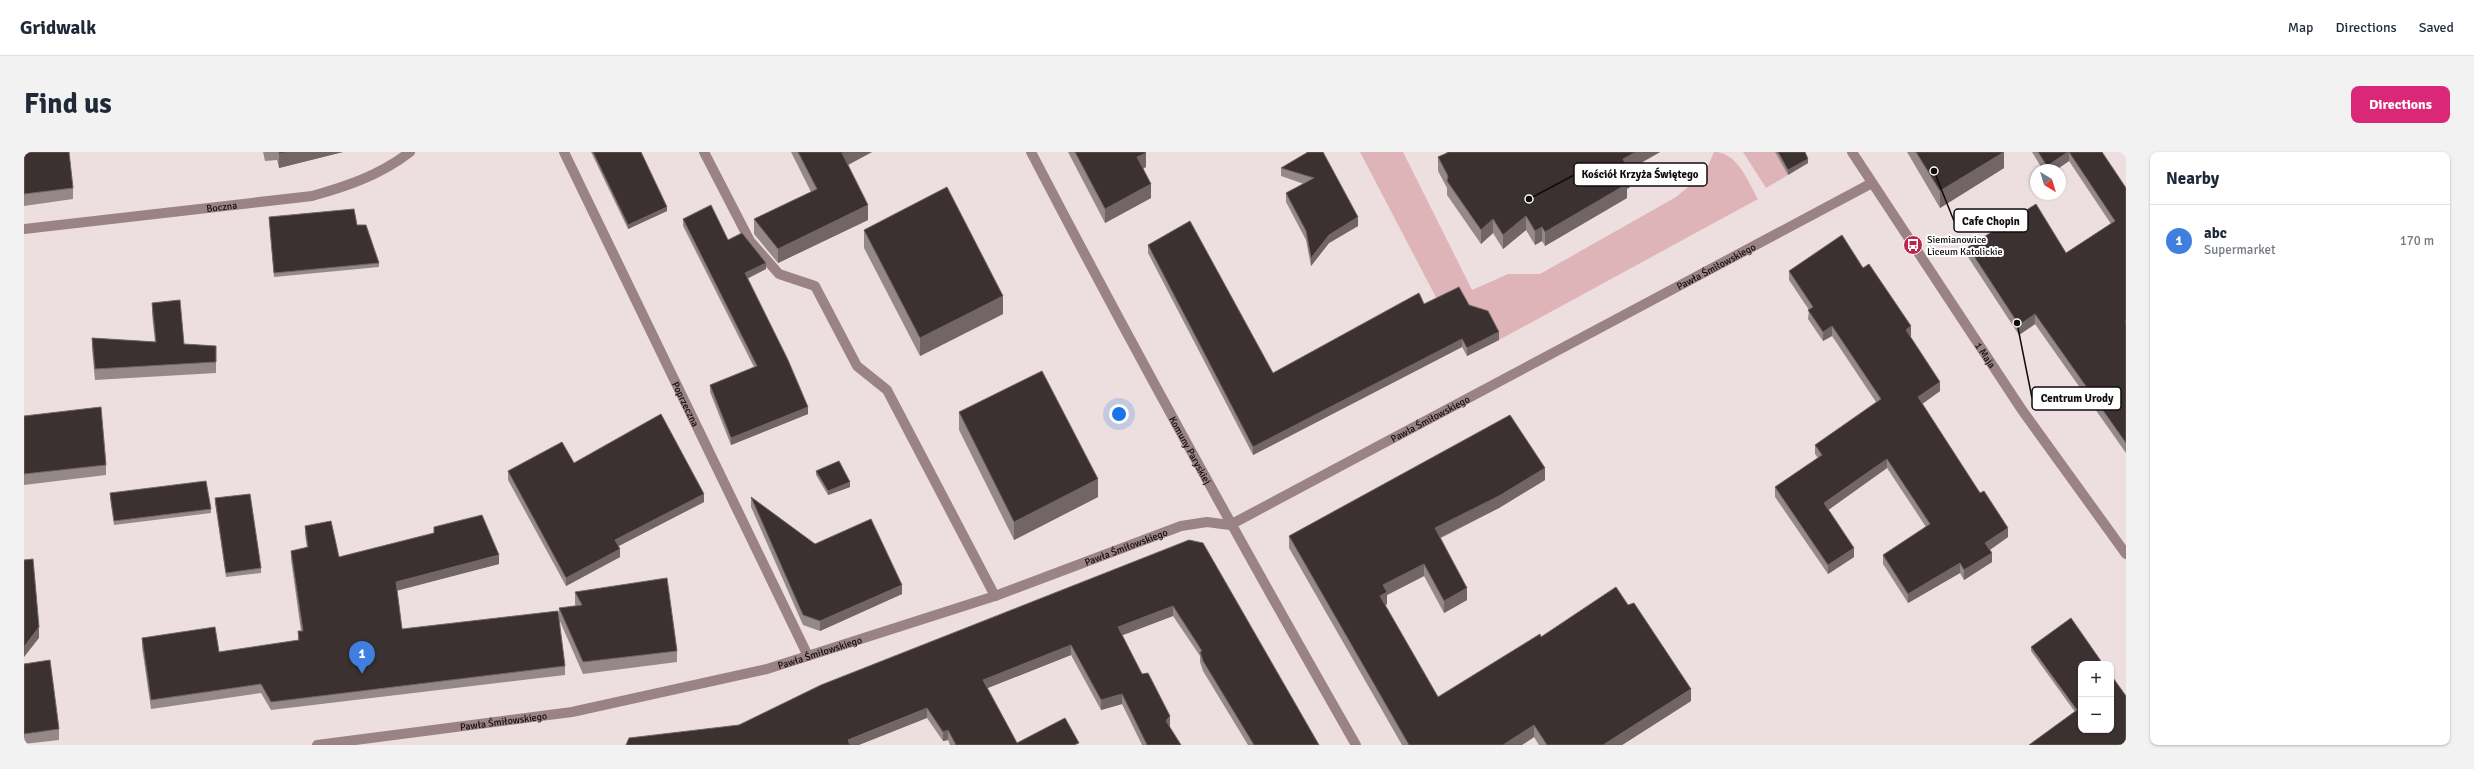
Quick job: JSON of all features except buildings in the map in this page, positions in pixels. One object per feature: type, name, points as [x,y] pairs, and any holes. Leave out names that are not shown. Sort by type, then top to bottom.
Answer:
[{"type":"street","name":"Boczna","points":[[24,229],[312,196],[358,183],[393,165],[410,152]]},
{"type":"street","name":"Poprzeczna","points":[[564,152],[808,656]]},
{"type":"street","points":[[704,152],[750,241],[779,274],[815,286],[858,366],[886,390],[995,596]]},
{"type":"street","name":"Komuny Paryskiej","points":[[1031,152],[1097,279],[1230,526],[1356,745]]},
{"type":"street","name":"1 Maja","points":[[1852,152],[2022,410],[2126,554]]},
{"type":"street","name":"Pawła Śmiłowskiego","points":[[316,745],[572,712],[767,669],[995,596],[1181,526],[1207,522],[1230,526],[1872,183]]},
{"type":"shaded area","points":[[1360,152],[1403,152],[1472,290],[1508,274],[1540,274],[1676,197],[1705,173],[1714,152],[1722,153],[1736,162],[1758,199],[1499,340],[1488,319],[1440,305]]},
{"type":"shaded area","points":[[1743,152],[1776,152],[1788,175],[1766,188]]},
{"type":"place","name":"Cafe Chopin","points":[[1934,171]]},
{"type":"place","name":"Kościół Krzyża Świętego","points":[[1529,199]]},
{"type":"place","name":"Siemianowice Liceum Katolickie","points":[[1913,245]]},
{"type":"place","name":"Centrum Urody","points":[[2017,323]]},
{"type":"place","name":"abc","points":[[362,674]]}]
